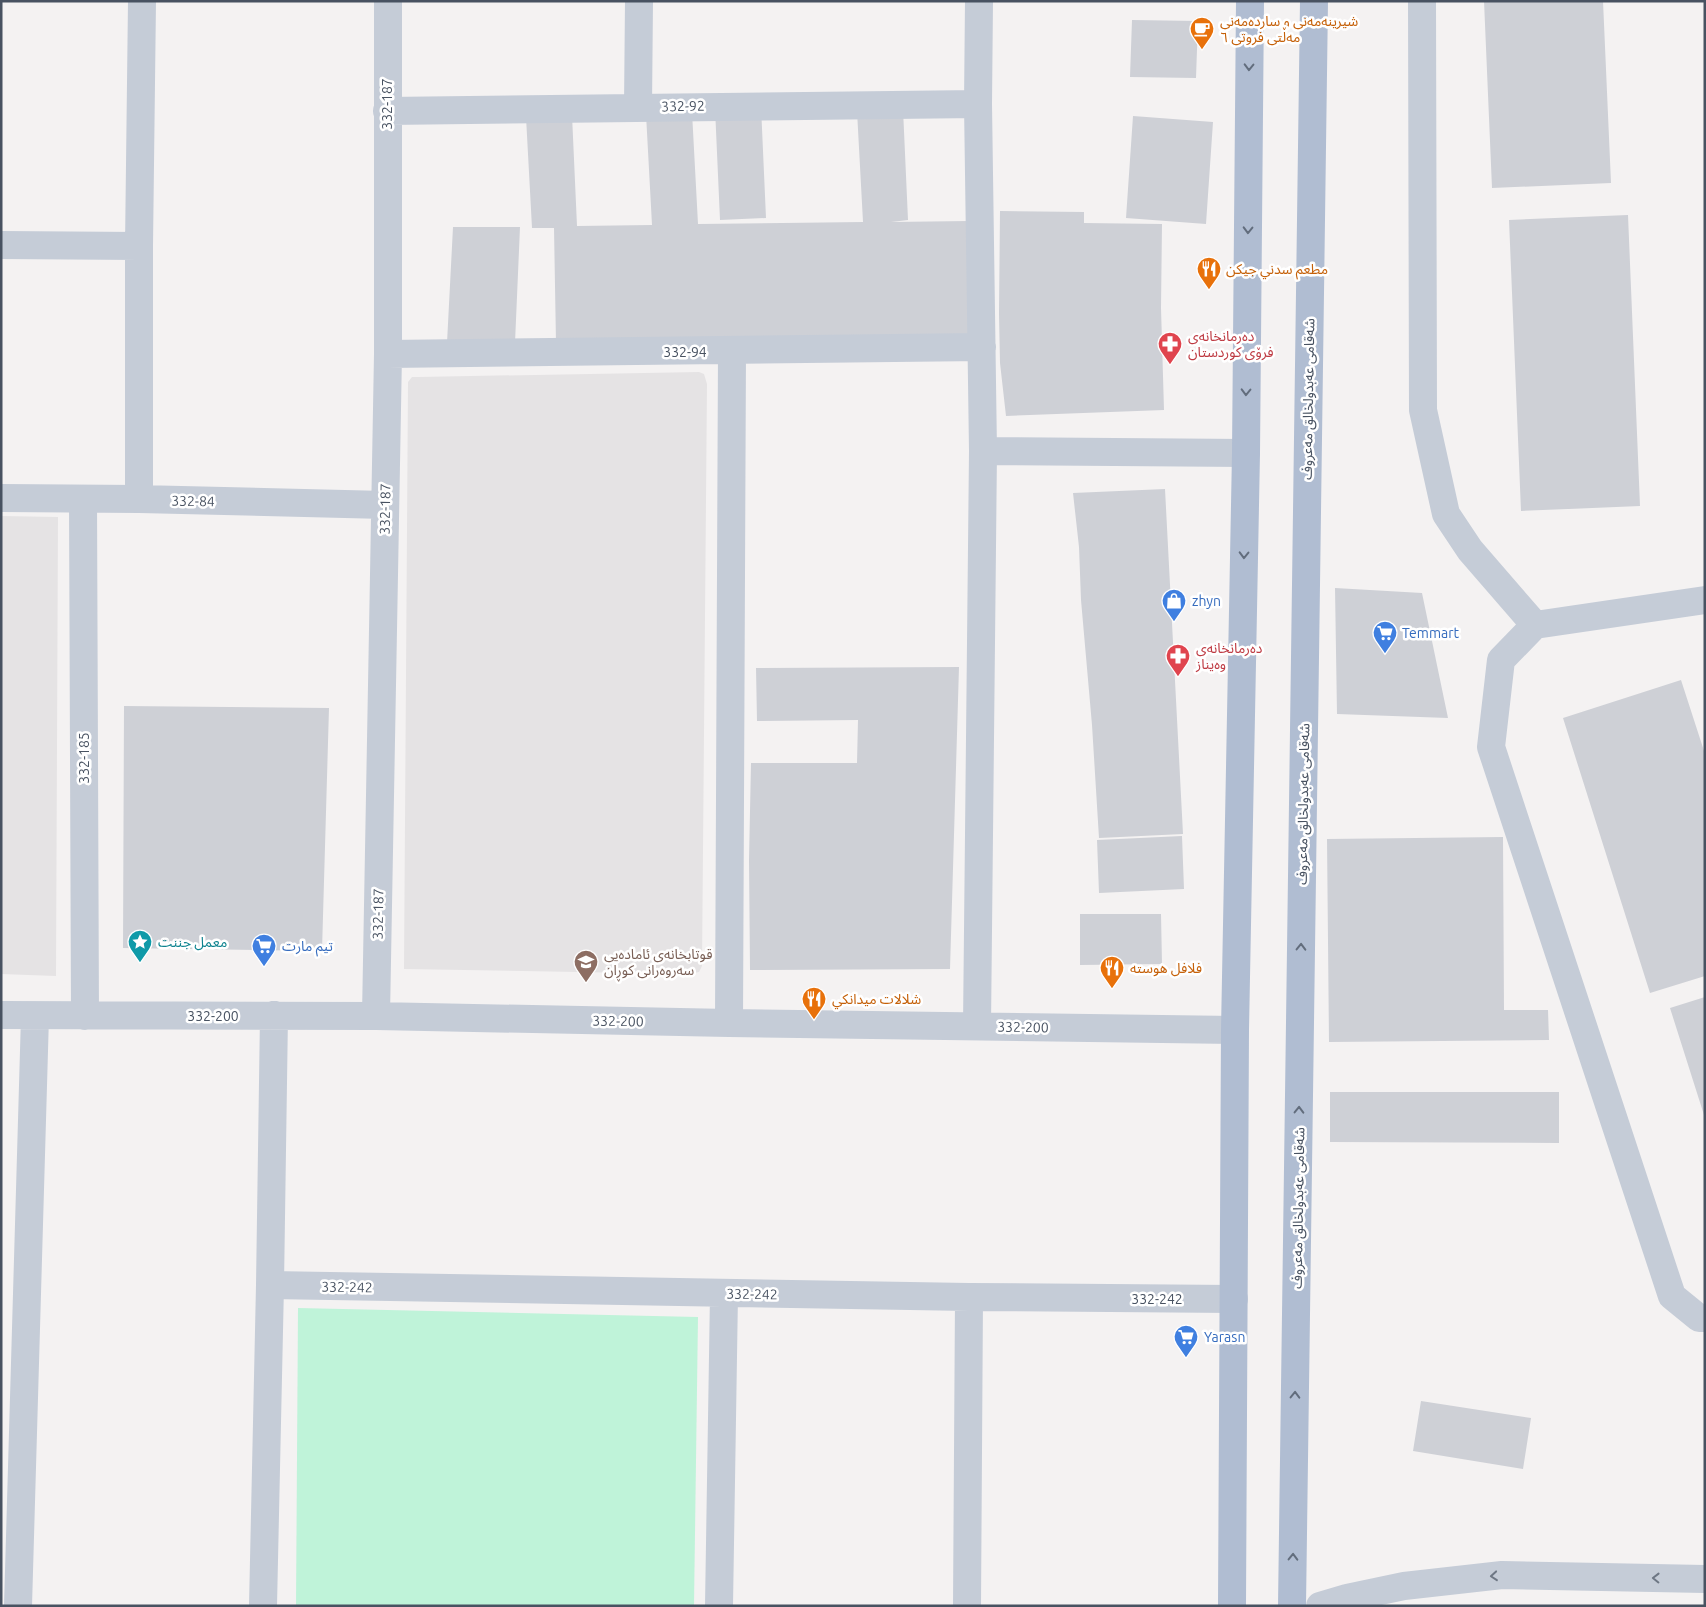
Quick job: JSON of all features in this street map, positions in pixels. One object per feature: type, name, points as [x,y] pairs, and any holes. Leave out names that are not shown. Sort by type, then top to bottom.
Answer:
[{"type":"main road","points":[[1232,1606],[1235,1030],[1246,454],[1250,1]]},
{"type":"main road","name":"شەقامی عەبدولخالق مەعروف","points":[[1292,1606],[1314,1]]},
{"type":"street","points":[[139,499],[139,246],[142,1]]},
{"type":"street","name":"332-187","points":[[376,1016],[388,354],[388,1]]},
{"type":"street","points":[[638,107],[639,1]]},
{"type":"street","points":[[977,1026],[983,451],[978,104],[979,1]]},
{"type":"street","points":[[1422,1],[1423,410],[1446,514],[1470,550],[1535,625]]},
{"type":"street","name":"332-92","points":[[387,111],[978,104]]},
{"type":"street","points":[[1,245],[139,246]]},
{"type":"street","name":"332-94","points":[[388,354],[982,347]]},
{"type":"street","points":[[729,1023],[732,351]]},
{"type":"street","points":[[983,451],[1246,454]]},
{"type":"street","name":"332-84","points":[[1,498],[139,499],[385,505]]},
{"type":"street","name":"332-185","points":[[83,500],[85,1016]]},
{"type":"street","points":[[1705,600],[1535,625],[1501,660],[1491,747],[1672,1296],[1699,1318],[1705,1318]]},
{"type":"street","name":"332-200","points":[[1,1015],[376,1016],[1235,1030]]},
{"type":"street","points":[[263,1606],[274,1015]]},
{"type":"street","points":[[18,1606],[35,1016]]},
{"type":"street","name":"332-242","points":[[270,1286],[724,1294],[1234,1299]]},
{"type":"street","points":[[719,1606],[724,1294]]},
{"type":"street","points":[[967,1606],[969,1297]]},
{"type":"street","points":[[1320,1606],[1404,1586],[1502,1575],[1705,1579]]},
{"type":"shaded area","points":[[699,372],[704,374],[707,384],[702,966],[699,972],[689,974],[404,969],[408,382],[412,377]]},
{"type":"shaded area","points":[[1,516],[58,517],[56,976],[1,974]]},
{"type":"green space","points":[[298,1308],[698,1317],[694,1606],[296,1606]]},
{"type":"building","points":[[1484,1],[1603,1],[1611,183],[1492,188]]},
{"type":"building","points":[[1132,20],[1198,21],[1196,78],[1130,77]]},
{"type":"building","points":[[761,106],[766,218],[720,220],[715,108]]},
{"type":"building","points":[[903,109],[908,220],[891,222],[969,221],[970,339],[556,343],[554,228],[532,228],[526,117],[572,115],[577,226],[652,225],[646,114],[692,112],[698,224],[863,222],[857,111]]},
{"type":"building","points":[[1133,116],[1213,122],[1206,224],[1126,218]]},
{"type":"building","points":[[1000,211],[1084,212],[1084,223],[1162,224],[1161,308],[1164,410],[1006,416],[1000,363]]},
{"type":"building","points":[[1628,215],[1640,506],[1521,511],[1509,220]]},
{"type":"building","points":[[453,227],[520,227],[515,343],[447,343]]},
{"type":"building","points":[[1165,489],[1183,834],[1099,838],[1092,725],[1081,600],[1079,547],[1073,493]]},
{"type":"building","name":"Temmart","points":[[1335,588],[1422,593],[1448,718],[1337,714]]},
{"type":"building","points":[[959,667],[950,969],[750,970],[749,860],[751,763],[857,763],[858,720],[757,721],[756,668]]},
{"type":"building","points":[[1681,680],[1705,754],[1705,976],[1650,993],[1563,718]]},
{"type":"building","points":[[124,706],[329,708],[322,951],[123,948]]},
{"type":"building","points":[[1182,836],[1184,889],[1099,893],[1097,840]]},
{"type":"building","points":[[1503,837],[1504,1010],[1548,1010],[1549,1040],[1329,1042],[1327,839]]},
{"type":"building","points":[[1080,914],[1161,914],[1162,964],[1080,965]]},
{"type":"building","points":[[1705,997],[1705,1115],[1704,1115],[1670,1008]]},
{"type":"building","points":[[1330,1092],[1559,1092],[1559,1143],[1330,1142]]},
{"type":"building","points":[[1421,1401],[1531,1418],[1523,1469],[1413,1451]]},
{"type":"place","name":"شیرینەمەنی و ساردەمەنی مەڵتی فروتی ٦","points":[[1202,50]]},
{"type":"place","name":"مطعم سدني جيكن","points":[[1209,290]]},
{"type":"place","name":"دەرمانخانەی فرۆی کوردستان","points":[[1170,365]]},
{"type":"place","name":"zhyn","points":[[1174,622]]},
{"type":"place","name":"Temmart","points":[[1385,654]]},
{"type":"place","name":"دەرمانخانەی وەیناز","points":[[1178,677]]},
{"type":"place","name":"معمل جننت","points":[[140,963]]},
{"type":"place","name":"تيم مارت","points":[[264,967]]},
{"type":"place","name":"قوتابخانەی ئامادەیی سەروەرانی کوڕان","points":[[586,983]]},
{"type":"place","name":"فلافل هوسته","points":[[1112,989]]},
{"type":"place","name":"شلالات ميدانكي","points":[[814,1020]]},
{"type":"place","name":"Yarasn","points":[[1186,1358]]}]
